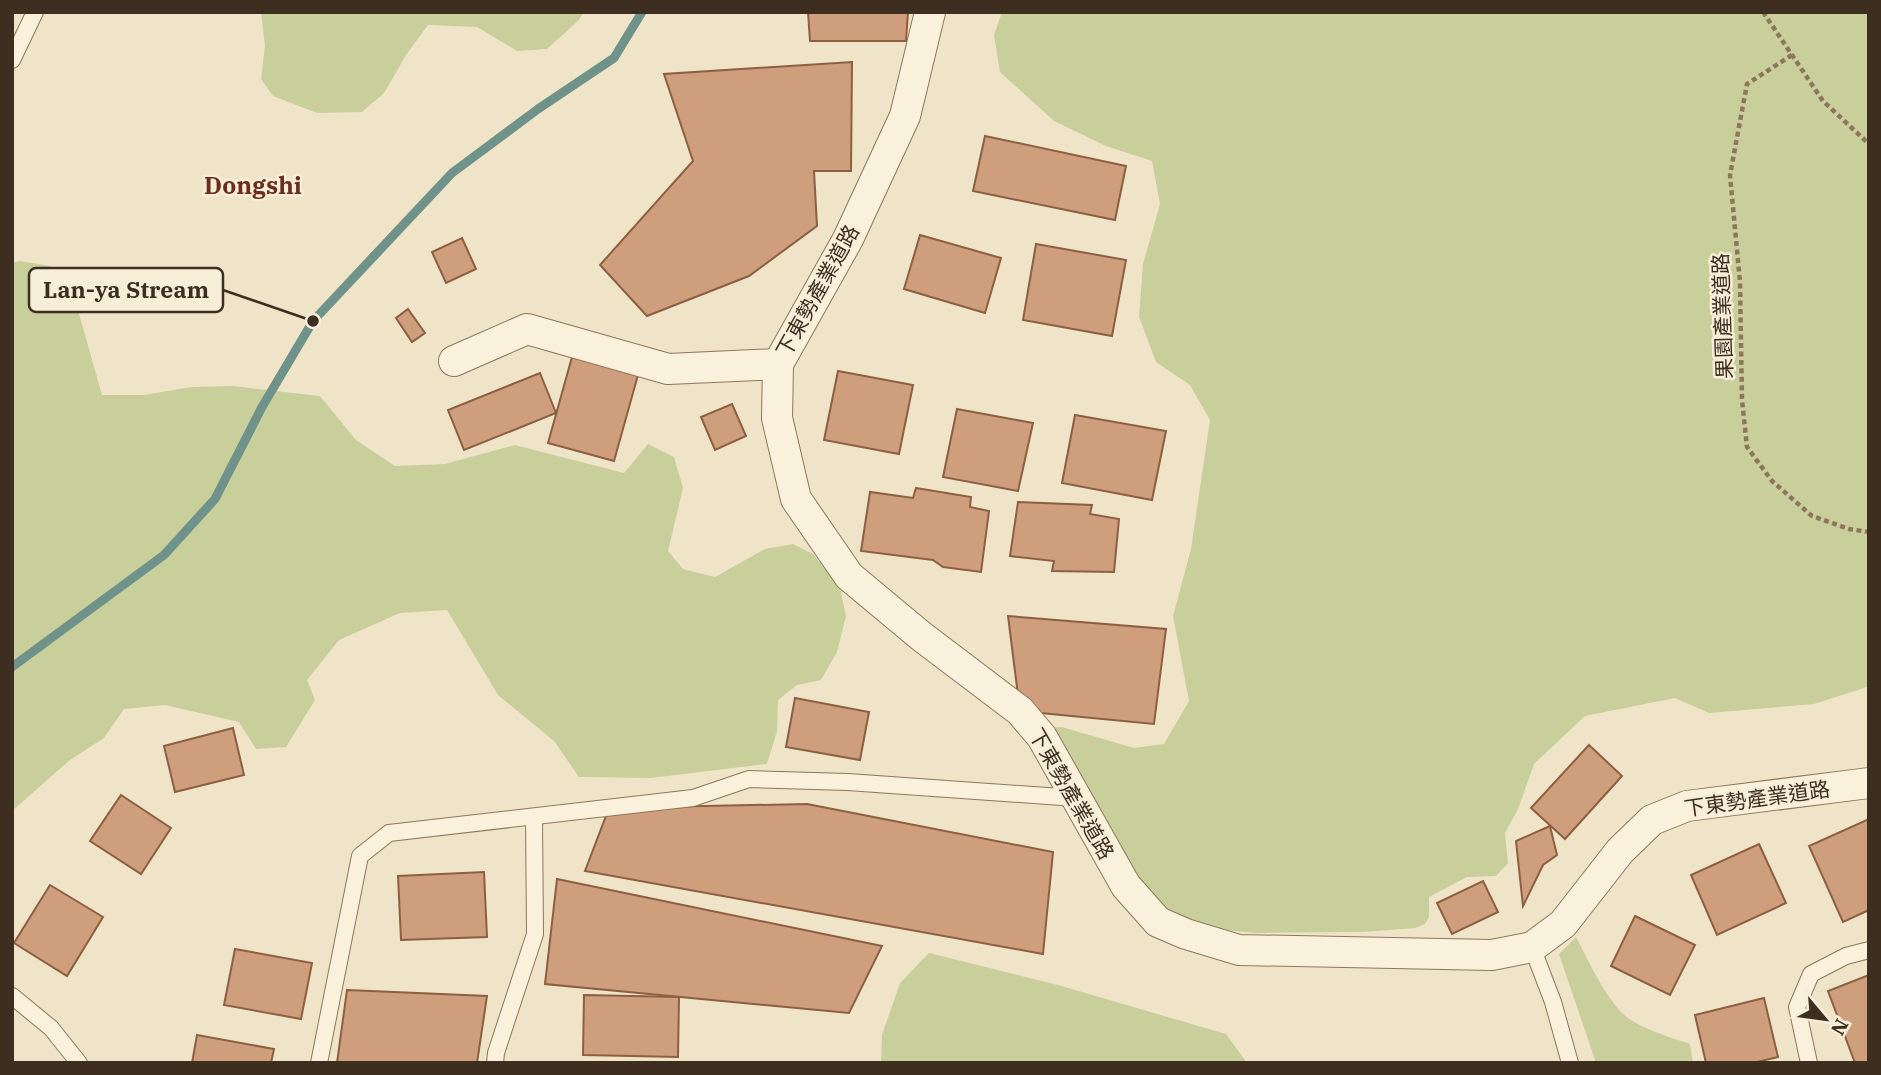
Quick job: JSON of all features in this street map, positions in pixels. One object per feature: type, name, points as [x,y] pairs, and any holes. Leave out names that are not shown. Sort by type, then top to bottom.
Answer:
[{"type":"street","name":"下東勢產業道路","points":[[930,12],[905,116],[848,239],[778,364],[777,418],[796,499],[849,576],[921,636],[1020,711],[1042,737],[1126,886],[1158,922],[1186,934],[1239,950],[1492,955],[1531,947],[1563,924],[1620,852],[1652,820],[1687,806],[1869,783]]},
{"type":"street","points":[[454,361],[527,329],[668,369],[778,364]]},
{"type":"lane","points":[[12,60],[36,12]]},
{"type":"lane","points":[[319,1063],[360,856],[389,833],[693,798],[749,779],[848,782],[1075,798]]},
{"type":"lane","points":[[495,1063],[535,934],[534,817]]},
{"type":"lane","points":[[1531,947],[1553,1002],[1570,1063]]},
{"type":"lane","points":[[1810,1063],[1797,1007],[1811,974],[1846,956],[1869,950]]},
{"type":"lane","points":[[12,996],[51,1028],[79,1063]]},
{"type":"path","points":[[1763,12],[1823,101],[1869,144]]},
{"type":"path","name":"果園產業道路","points":[[1792,55],[1747,84],[1730,175],[1740,282],[1741,379],[1747,447],[1772,481],[1812,516],[1849,529],[1869,532]]},
{"type":"green space","points":[[261,12],[584,12],[578,21],[547,49],[517,51],[477,27],[428,25],[406,55],[384,93],[362,112],[317,113],[273,96],[261,79],[265,46]]},
{"type":"green space","points":[[1002,12],[1869,12],[1867,687],[1814,704],[1709,713],[1675,698],[1585,716],[1534,764],[1518,809],[1505,833],[1508,863],[1496,876],[1467,877],[1429,897],[1429,917],[1425,924],[1415,928],[1363,932],[1255,933],[1197,927],[1160,908],[1128,865],[1048,728],[1062,727],[1134,748],[1164,744],[1189,701],[1173,616],[1191,549],[1210,420],[1190,385],[1156,362],[1139,317],[1143,264],[1160,204],[1152,161],[1106,146],[1054,121],[1000,72],[994,35]]},
{"type":"green space","points":[[20,261],[50,266],[76,303],[102,395],[144,395],[191,387],[233,386],[320,396],[356,440],[395,466],[445,464],[515,445],[624,473],[648,444],[674,457],[683,488],[668,551],[683,569],[715,577],[765,549],[793,544],[813,554],[840,588],[846,616],[837,652],[821,680],[797,685],[778,700],[777,731],[767,764],[651,778],[579,777],[554,741],[498,695],[447,610],[400,613],[339,640],[307,680],[315,700],[286,747],[256,749],[239,722],[165,705],[124,709],[104,738],[70,760],[12,811],[12,263]]},
{"type":"green space","points":[[1576,937],[1602,986],[1621,1012],[1644,1027],[1690,1044],[1693,1063],[1596,1063],[1559,954]]},
{"type":"green space","points":[[929,953],[1058,985],[1226,1034],[1247,1063],[881,1063],[882,1035],[900,983]]},
{"type":"building","points":[[808,12],[908,12],[906,41],[810,41]]},
{"type":"building","points":[[852,62],[851,171],[814,171],[817,226],[749,276],[647,316],[600,265],[693,161],[664,74]]},
{"type":"building","points":[[985,136],[1126,166],[1115,220],[973,191]]},
{"type":"building","points":[[920,235],[1001,258],[985,313],[904,289]]},
{"type":"building","points":[[462,238],[476,269],[446,283],[432,252]]},
{"type":"building","points":[[1036,244],[1126,260],[1112,336],[1023,320]]},
{"type":"building","points":[[408,309],[425,333],[412,342],[396,318]]},
{"type":"building","points":[[572,357],[638,375],[614,461],[548,443]]},
{"type":"building","points":[[838,371],[913,385],[899,454],[824,440]]},
{"type":"building","points":[[540,373],[556,413],[464,450],[448,410]]},
{"type":"building","points":[[732,404],[746,436],[715,450],[701,417]]},
{"type":"building","points":[[957,409],[1033,423],[1018,491],[943,477]]},
{"type":"building","points":[[1075,415],[1166,431],[1152,500],[1062,483]]},
{"type":"building","points":[[916,488],[971,497],[970,507],[989,511],[981,572],[943,567],[933,560],[861,551],[870,492],[913,498]]},
{"type":"building","points":[[1018,502],[1092,505],[1090,514],[1119,519],[1114,572],[1052,571],[1054,561],[1010,556]]},
{"type":"building","points":[[1008,616],[1166,629],[1154,724],[1020,711]]},
{"type":"building","points":[[795,698],[869,712],[860,760],[786,747]]},
{"type":"building","points":[[233,728],[244,775],[175,792],[164,746]]},
{"type":"building","points":[[1589,745],[1622,776],[1565,839],[1531,808]]},
{"type":"building","points":[[121,795],[171,828],[141,874],[90,841]]},
{"type":"building","points":[[807,804],[1053,852],[1043,954],[585,871],[609,808]]},
{"type":"building","points":[[1869,819],[1869,910],[1843,922],[1809,846]]},
{"type":"building","points":[[1550,826],[1557,855],[1543,865],[1523,906],[1516,841]]},
{"type":"building","points":[[1759,844],[1786,903],[1717,935],[1691,875]]},
{"type":"building","points":[[484,872],[487,937],[401,940],[398,876]]},
{"type":"building","points":[[557,879],[882,946],[849,1013],[545,984]]},
{"type":"building","points":[[1483,881],[1498,912],[1452,934],[1437,903]]},
{"type":"building","points":[[50,885],[103,917],[67,976],[14,943]]},
{"type":"building","points":[[1635,916],[1695,945],[1670,995],[1611,966]]},
{"type":"building","points":[[235,949],[312,963],[301,1019],[224,1005]]},
{"type":"building","points":[[1869,975],[1869,1063],[1855,1063],[1828,991]]},
{"type":"building","points":[[347,990],[487,996],[477,1063],[337,1063]]},
{"type":"building","points":[[584,995],[679,997],[678,1057],[583,1055]]},
{"type":"building","points":[[1764,998],[1778,1057],[1753,1063],[1706,1063],[1695,1015]]},
{"type":"building","points":[[197,1035],[274,1049],[271,1063],[192,1063]]},
{"type":"waterway","points":[[12,667],[164,555],[215,499],[262,407],[313,321],[452,173],[538,109],[614,58],[642,12]]},
{"type":"place","name":"Lan-ya Stream","points":[[313,321]]},
{"type":"district","name":"Dongshi","points":[[253,186]]}]
